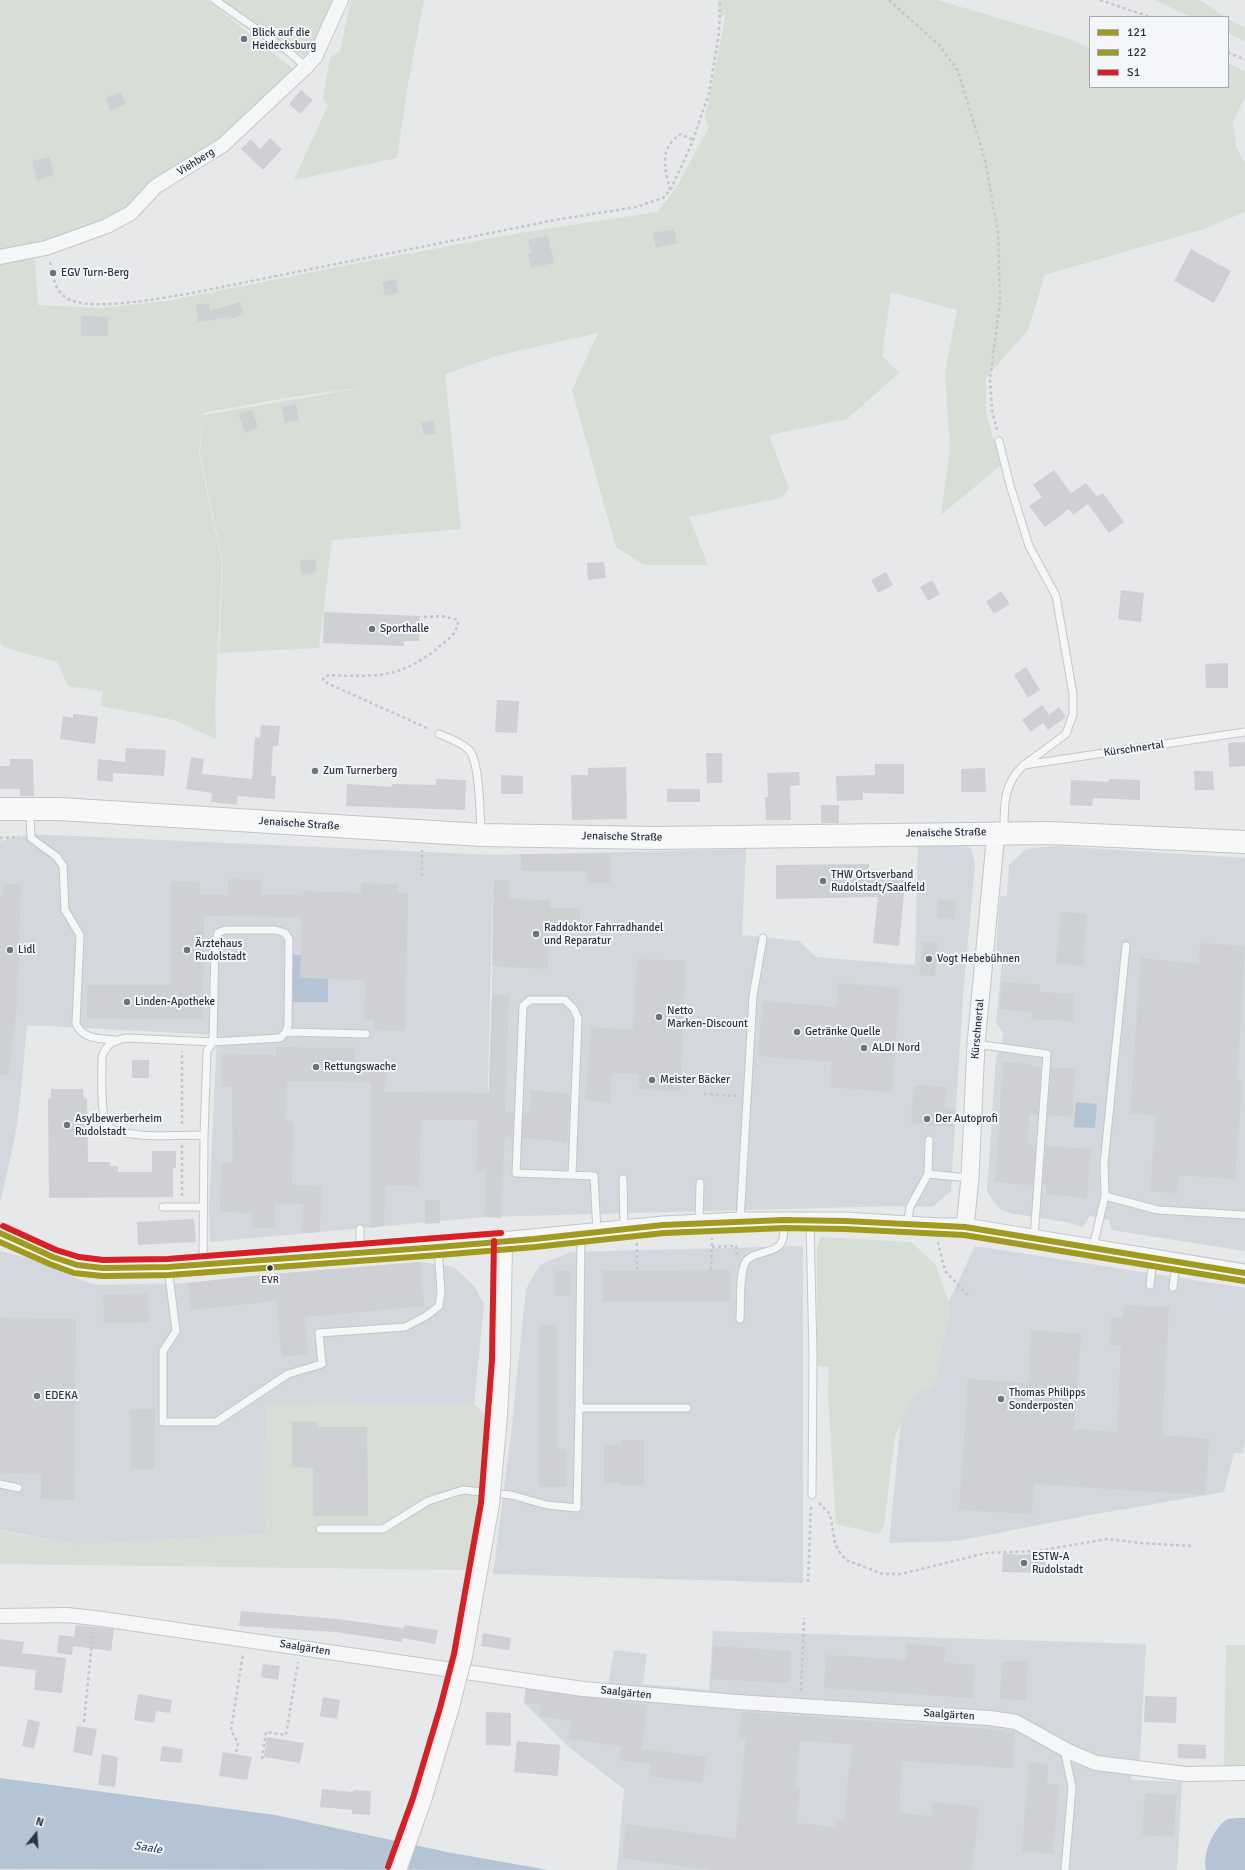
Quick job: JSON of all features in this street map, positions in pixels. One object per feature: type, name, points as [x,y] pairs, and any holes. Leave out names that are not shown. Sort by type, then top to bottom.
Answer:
[{"type":"main road","name":"Jenaische Straße","points":[[0,809],[30,809],[482,835],[677,838],[1000,832],[1245,842]]},
{"type":"main road","points":[[0,1233],[50,1263],[77,1264],[102,1268],[203,1265],[502,1241],[500,1360],[497,1416],[489,1504],[462,1656],[448,1710],[421,1800],[396,1870]]},
{"type":"street","name":"Viehberg","points":[[0,257],[46,248],[107,226],[131,213],[156,187],[223,145],[315,57],[340,0]]},
{"type":"street","name":"Kürschnertal","points":[[965,1227],[970,1178],[976,1044],[1000,832]]},
{"type":"street","points":[[502,1241],[705,1223],[784,1220],[845,1221],[939,1227],[965,1227],[1245,1273]]},
{"type":"street","name":"Saalgärten","points":[[0,1616],[67,1615],[95,1618],[583,1689],[661,1696],[990,1718],[1016,1722],[1064,1748],[1096,1763],[1186,1774],[1245,1773]]},
{"type":"lane","points":[[215,0],[289,52],[306,67]]},
{"type":"lane","points":[[999,441],[1010,485],[1029,546],[1056,596],[1073,694],[1073,714],[1066,734],[1024,766]]},
{"type":"lane","name":"Kürschnertal","points":[[1000,832],[1004,800],[1009,784],[1015,773],[1024,766],[1245,732]]},
{"type":"lane","points":[[439,734],[461,743],[470,751],[476,762],[482,835]]},
{"type":"lane","points":[[30,809],[31,838],[57,857],[63,866],[65,910],[80,935],[76,1024],[80,1032],[89,1037],[115,1040],[127,1038],[213,1042],[280,1038],[286,1032],[288,1025],[289,939],[285,933],[275,930],[225,930],[218,933],[215,943],[213,1042],[207,1051],[204,1134],[203,1265]]},
{"type":"lane","points":[[740,1221],[753,996],[763,938]]},
{"type":"lane","points":[[1093,1247],[1105,1196],[1104,1164],[1126,946]]},
{"type":"lane","points":[[320,1529],[383,1529],[428,1501],[463,1490],[511,1495],[547,1505],[577,1508],[579,1408],[589,1233],[594,1176],[516,1173],[523,1006],[530,1000],[565,1000],[574,1009],[578,1020],[572,1175]]},
{"type":"lane","points":[[286,1032],[366,1034]]},
{"type":"lane","points":[[115,1040],[105,1049],[102,1057],[103,1110],[107,1125],[116,1130],[129,1134],[204,1134]]},
{"type":"lane","points":[[976,1044],[1047,1054],[1034,1238]]},
{"type":"lane","points":[[907,1225],[910,1207],[928,1174],[929,1140]]},
{"type":"lane","points":[[928,1174],[970,1178]]},
{"type":"lane","points":[[623,1179],[630,1229]]},
{"type":"lane","points":[[700,1183],[705,1223]]},
{"type":"lane","points":[[1105,1196],[1158,1210],[1245,1215]]},
{"type":"lane","points":[[163,1207],[203,1207]]},
{"type":"lane","points":[[740,1319],[742,1277],[745,1263],[751,1257],[775,1249],[783,1240],[784,1220]]},
{"type":"lane","points":[[810,1221],[813,1355],[812,1495]]},
{"type":"lane","points":[[360,1229],[360,1253]]},
{"type":"lane","points":[[168,1267],[176,1331],[163,1351],[163,1422],[216,1422],[288,1374],[322,1364],[319,1333],[405,1327],[426,1316],[439,1306],[441,1292],[438,1247]]},
{"type":"lane","points":[[1150,1285],[1153,1258]]},
{"type":"lane","points":[[1173,1287],[1176,1261]]},
{"type":"lane","points":[[579,1408],[687,1408]]},
{"type":"lane","points":[[0,1484],[18,1488]]},
{"type":"lane","points":[[1064,1748],[1072,1787],[1065,1870]]},
{"type":"path","points":[[46,248],[55,286],[66,298],[87,305],[130,302],[187,294],[555,220],[636,207],[664,198],[670,190],[693,140],[709,93],[719,33],[720,0]]},
{"type":"path","points":[[889,0],[939,45],[958,71],[985,160],[998,233],[1000,302],[990,379],[992,410],[999,441]]},
{"type":"path","points":[[1100,0],[1147,16]]},
{"type":"path","points":[[1229,52],[1245,60]]},
{"type":"path","points":[[670,190],[665,164],[666,151],[673,139],[681,134],[693,140]]},
{"type":"path","points":[[424,617],[452,618],[458,620],[458,626],[454,634],[430,655],[413,665],[396,672],[365,677],[329,675],[324,677],[324,680],[439,734]]},
{"type":"path","points":[[0,838],[31,838]]},
{"type":"path","points":[[422,852],[422,876]]},
{"type":"path","points":[[704,1094],[733,1096]]},
{"type":"path","points":[[705,1223],[712,1247],[711,1270]]},
{"type":"path","points":[[939,1227],[938,1246],[946,1271],[969,1296]]},
{"type":"path","points":[[630,1229],[637,1270]]},
{"type":"path","points":[[712,1247],[736,1246],[737,1255],[733,1263],[742,1277]]},
{"type":"path","points":[[812,1495],[830,1514],[835,1543],[840,1553],[846,1560],[883,1574],[901,1574],[986,1553],[1036,1551],[1107,1539],[1140,1543],[1192,1546]]},
{"type":"path","points":[[808,1582],[812,1495]]},
{"type":"path","points":[[84,1722],[95,1618]]},
{"type":"path","points":[[801,1705],[804,1618]]},
{"type":"path","points":[[236,1752],[238,1743],[231,1730],[246,1639]]},
{"type":"path","points":[[262,1759],[266,1732],[286,1735],[300,1647]]},
{"type":"shaded area","points":[[0,0],[208,0],[294,70],[216,143],[164,173],[116,219],[34,243],[38,305],[101,308],[166,301],[520,233],[657,212],[676,188],[709,127],[705,118],[726,13],[720,18],[718,0],[937,0],[1070,39],[1089,48],[1089,88],[1229,88],[1229,64],[1245,72],[1245,97],[1233,122],[1236,147],[1245,163],[1245,212],[1204,229],[1045,275],[1028,330],[986,378],[986,413],[1001,465],[941,515],[950,449],[945,372],[957,310],[891,292],[882,356],[899,373],[847,419],[769,435],[789,489],[781,498],[689,517],[708,565],[644,565],[616,547],[572,390],[598,333],[496,356],[445,374],[461,529],[332,540],[319,648],[219,653],[223,563],[200,453],[203,415],[372,386],[286,398],[203,413],[199,454],[222,563],[215,708],[216,739],[174,720],[101,706],[103,691],[68,686],[57,662],[3,647],[0,643]]},
{"type":"shaded area","points":[[219,0],[337,0],[310,56],[305,58]]},
{"type":"shaded area","points":[[351,0],[424,0],[407,90],[397,158],[294,180],[328,105],[323,98],[330,58],[340,51]]},
{"type":"shaded area","points":[[1154,0],[1200,0],[1224,16],[1190,16]]},
{"type":"shaded area","points":[[1229,20],[1245,28],[1245,41],[1229,33]]},
{"type":"shaded area","points":[[30,834],[493,855],[746,849],[742,935],[799,941],[816,957],[915,965],[918,845],[962,845],[971,848],[975,865],[963,995],[951,1191],[932,1207],[896,1206],[484,1217],[210,1242],[209,1208],[217,1035],[27,1025],[20,1101],[15,1136],[0,1204],[0,841]],"holes":[[[493,870],[492,994],[486,1165]]]},
{"type":"shaded area","points":[[1055,846],[1245,858],[1245,1251],[1111,1230],[1109,1220],[1090,1216],[1083,1227],[1066,1222],[1014,1214],[1001,1210],[987,1191],[996,1057],[1004,1034],[996,1023],[1002,963],[996,954],[1000,896],[1007,896],[1009,865],[1026,849]]},
{"type":"shaded area","points":[[821,1237],[911,1242],[935,1264],[951,1308],[935,1385],[916,1395],[895,1435],[884,1526],[879,1534],[836,1524],[828,1397],[829,1367],[817,1366],[817,1247]]},
{"type":"shaded area","points":[[803,1246],[803,1583],[493,1574],[511,1434],[526,1289],[540,1265],[570,1252]]},
{"type":"shaded area","points":[[975,1246],[1245,1288],[1245,1439],[1243,1453],[1234,1453],[1224,1492],[1090,1515],[957,1541],[889,1543],[903,1400]]},
{"type":"shaded area","points":[[0,1251],[51,1264],[70,1276],[96,1285],[188,1283],[261,1275],[420,1262],[454,1267],[474,1286],[484,1304],[474,1404],[266,1405],[265,1534],[78,1545],[0,1530]]},
{"type":"shaded area","points":[[474,1404],[485,1415],[477,1510],[467,1570],[0,1564],[0,1531],[78,1545],[265,1534],[266,1405]]},
{"type":"shaded area","points":[[713,1631],[1146,1644],[1140,1758],[1130,1780],[1182,1782],[1177,1870],[617,1870],[624,1789],[569,1747],[524,1703],[526,1688],[606,1699],[614,1650],[647,1654],[643,1684],[709,1690]]},
{"type":"shaded area","points":[[1226,1645],[1245,1645],[1245,1767],[1224,1768]]},
{"type":"water","points":[[293,955],[328,955],[328,1002],[293,1002]]},
{"type":"water","points":[[1076,1102],[1097,1104],[1095,1128],[1074,1127]]},
{"type":"water","name":"Saale","points":[[0,1778],[275,1815],[447,1852],[548,1870],[0,1869]]},
{"type":"water","points":[[1233,1818],[1245,1818],[1245,1870],[1206,1870],[1205,1864],[1207,1850],[1213,1836],[1221,1824],[1226,1820]]},
{"type":"building","points":[[301,90],[313,100],[300,114],[289,104]]},
{"type":"building","points":[[121,92],[126,104],[110,111],[105,98]]},
{"type":"building","points":[[270,138],[282,149],[263,170],[241,149],[251,139],[260,149]]},
{"type":"building","points":[[49,157],[54,175],[37,180],[32,161]]},
{"type":"building","points":[[674,229],[677,243],[656,248],[653,233]]},
{"type":"building","points":[[548,236],[554,263],[531,268],[528,254],[531,253],[528,240]]},
{"type":"building","points":[[1191,249],[1231,271],[1214,303],[1174,281]]},
{"type":"building","points":[[396,279],[399,293],[385,296],[382,282]]},
{"type":"building","points":[[240,302],[244,314],[231,319],[230,317],[198,322],[196,305],[209,303],[210,311]]},
{"type":"building","points":[[81,316],[108,317],[108,336],[81,336]]},
{"type":"building","points":[[296,404],[299,420],[285,423],[281,407]]},
{"type":"building","points":[[252,410],[258,428],[245,433],[239,414]]},
{"type":"building","points":[[433,420],[436,433],[424,435],[421,423]]},
{"type":"building","points":[[1054,470],[1071,493],[1086,483],[1097,497],[1103,493],[1124,522],[1109,533],[1088,504],[1073,515],[1069,509],[1045,527],[1029,506],[1042,497],[1033,485]]},
{"type":"building","points":[[315,559],[317,572],[302,575],[300,561]]},
{"type":"building","points":[[604,562],[606,578],[588,580],[587,563]]},
{"type":"building","points":[[886,572],[893,585],[878,593],[871,580]]},
{"type":"building","points":[[932,580],[940,594],[928,601],[920,587]]},
{"type":"building","points":[[1121,590],[1144,593],[1141,622],[1118,619]]},
{"type":"building","points":[[1001,591],[1010,604],[994,614],[986,602]]},
{"type":"building","name":"Sporthalle","points":[[324,612],[420,616],[419,641],[404,641],[404,646],[323,643]]},
{"type":"building","points":[[1228,663],[1228,688],[1206,688],[1205,664]]},
{"type":"building","points":[[1026,667],[1040,690],[1028,698],[1014,675]]},
{"type":"building","points":[[497,700],[519,701],[517,733],[495,732]]},
{"type":"building","points":[[1042,705],[1049,715],[1059,707],[1066,717],[1048,730],[1043,723],[1031,732],[1022,720]]},
{"type":"building","points":[[73,714],[98,717],[95,744],[60,739],[63,716],[73,718]]},
{"type":"building","points":[[261,725],[280,726],[278,746],[273,746],[271,776],[276,776],[275,799],[238,796],[237,805],[211,802],[212,793],[186,789],[191,757],[204,759],[202,774],[252,779],[255,737],[260,738]]},
{"type":"building","points":[[1245,742],[1245,766],[1229,767],[1228,743]]},
{"type":"building","points":[[126,748],[166,750],[164,776],[113,773],[113,782],[97,780],[98,759],[125,762]]},
{"type":"building","points":[[706,753],[722,753],[722,783],[707,783]]},
{"type":"building","points":[[10,759],[33,759],[34,796],[20,796],[20,789],[0,789],[0,766],[10,766]]},
{"type":"building","points":[[875,764],[904,764],[904,794],[863,793],[863,800],[837,801],[836,776],[875,775]]},
{"type":"building","points":[[626,767],[627,819],[572,820],[571,775],[588,775],[588,768]]},
{"type":"building","points":[[985,768],[986,792],[961,792],[961,769]]},
{"type":"building","points":[[1194,771],[1213,771],[1214,790],[1195,790]]},
{"type":"building","points":[[799,772],[800,785],[790,786],[791,820],[766,820],[765,797],[768,797],[767,773]]},
{"type":"building","points":[[501,775],[523,776],[523,794],[501,794]]},
{"type":"building","points":[[436,779],[466,780],[465,810],[346,806],[347,784],[392,787],[392,784],[436,785]]},
{"type":"building","points":[[1109,779],[1140,780],[1140,800],[1093,798],[1092,806],[1070,805],[1071,780],[1109,782]]},
{"type":"building","points":[[667,789],[700,789],[700,802],[667,802]]},
{"type":"building","points":[[821,805],[839,805],[839,823],[821,823]]},
{"type":"building","points":[[521,854],[610,854],[610,883],[586,883],[586,871],[521,871]]},
{"type":"building","points":[[869,864],[869,869],[906,873],[899,946],[873,943],[878,897],[776,899],[776,865]]},
{"type":"building","points":[[228,879],[261,880],[261,895],[303,895],[303,891],[361,893],[361,883],[398,884],[397,893],[408,893],[405,1031],[374,1030],[374,1020],[364,1020],[365,980],[300,978],[302,917],[204,916],[203,1019],[87,1018],[87,985],[170,985],[171,881],[200,882],[200,895],[228,895]]},
{"type":"building","points":[[494,880],[509,880],[509,899],[550,900],[550,908],[580,908],[580,926],[549,927],[548,969],[492,966]]},
{"type":"building","name":"Lidl","points":[[3,884],[21,884],[17,1003],[9,1075],[0,1074],[0,897],[3,898]]},
{"type":"building","points":[[938,899],[956,900],[955,919],[937,917]]},
{"type":"building","points":[[1061,912],[1087,914],[1083,966],[1056,963]]},
{"type":"building","name":"Vogt Hebebühnen","points":[[923,942],[938,944],[935,976],[919,975]]},
{"type":"building","points":[[1200,943],[1245,946],[1237,1080],[1242,1080],[1235,1179],[1179,1175],[1177,1193],[1150,1191],[1156,1115],[1130,1113],[1141,958],[1199,964]]},
{"type":"building","name":"Netto Marken-Discount","points":[[637,959],[686,961],[680,1091],[638,1089],[639,1074],[612,1073],[610,1103],[585,1100],[591,1027],[633,1030]]},
{"type":"building","points":[[1002,982],[1040,985],[1039,992],[1074,994],[1073,1021],[1031,1019],[1032,1012],[1000,1009]]},
{"type":"building","name":"ALDI Nord","points":[[838,983],[900,988],[892,1092],[830,1087],[832,1062],[758,1056],[763,1001],[836,1007]]},
{"type":"building","points":[[492,994],[509,995],[505,1112],[514,1113],[512,1137],[505,1136],[501,1218],[484,1217],[486,1171],[476,1171],[478,1120],[421,1120],[419,1186],[385,1185],[384,1226],[370,1228],[371,1082],[287,1081],[286,1121],[293,1121],[292,1185],[322,1186],[320,1232],[302,1233],[303,1204],[275,1203],[275,1228],[252,1228],[253,1213],[220,1212],[221,1163],[233,1163],[232,1087],[222,1086],[222,1054],[276,1055],[276,1047],[355,1048],[355,1069],[386,1072],[385,1092],[489,1093]]},
{"type":"building","points":[[132,1060],[149,1060],[149,1078],[132,1078]]},
{"type":"building","points":[[1003,1062],[1032,1064],[1032,1066],[1041,1067],[1038,1115],[1029,1114],[1028,1145],[1036,1145],[1033,1185],[995,1182]]},
{"type":"building","points":[[1051,1067],[1075,1069],[1072,1117],[1048,1115]]},
{"type":"building","points":[[914,1085],[947,1087],[945,1108],[956,1109],[954,1127],[911,1124]]},
{"type":"building","name":"Asylbewerberheim Rudolstadt","points":[[51,1089],[83,1089],[84,1099],[87,1098],[88,1162],[110,1162],[110,1166],[118,1166],[118,1172],[152,1172],[152,1151],[176,1151],[176,1168],[173,1168],[173,1197],[49,1198],[48,1099],[51,1098]]},
{"type":"building","points":[[531,1090],[570,1094],[567,1142],[522,1138],[524,1113],[529,1113]]},
{"type":"building","points":[[1046,1146],[1091,1149],[1087,1198],[1046,1194],[1047,1186],[1043,1185]]},
{"type":"building","points":[[425,1200],[440,1200],[440,1223],[425,1224]]},
{"type":"building","points":[[194,1219],[196,1242],[138,1245],[137,1222]]},
{"type":"building","points":[[420,1262],[424,1306],[305,1317],[308,1354],[282,1357],[276,1301],[191,1310],[188,1283],[261,1275]]},
{"type":"building","points":[[730,1270],[730,1301],[603,1302],[602,1271]]},
{"type":"building","points":[[554,1271],[571,1271],[571,1296],[554,1296]]},
{"type":"building","points":[[148,1294],[149,1322],[104,1323],[103,1295]]},
{"type":"building","points":[[1124,1305],[1169,1307],[1162,1435],[1209,1439],[1205,1495],[1034,1484],[1032,1514],[959,1510],[968,1379],[1028,1383],[1031,1330],[1081,1334],[1074,1429],[1117,1432],[1121,1346],[1110,1345],[1111,1318],[1123,1318]]},
{"type":"building","name":"EDEKA","points":[[0,1318],[76,1319],[74,1500],[41,1499],[41,1474],[0,1473]]},
{"type":"building","points":[[538,1325],[557,1325],[558,1449],[566,1449],[567,1487],[539,1487]]},
{"type":"building","points":[[130,1409],[155,1409],[155,1469],[131,1469]]},
{"type":"building","points":[[292,1421],[317,1422],[317,1427],[367,1427],[368,1516],[313,1516],[313,1468],[292,1467]]},
{"type":"building","points":[[621,1440],[644,1440],[644,1486],[621,1486],[621,1482],[604,1483],[604,1445],[621,1445]]},
{"type":"building","name":"ESTW-A Rudolstadt","points":[[1003,1554],[1046,1555],[1045,1573],[1002,1572]]},
{"type":"building","points":[[241,1611],[337,1619],[403,1628],[402,1642],[336,1632],[239,1626]]},
{"type":"building","points":[[76,1625],[114,1629],[111,1651],[73,1646],[72,1655],[57,1653],[59,1635],[74,1637]]},
{"type":"building","points":[[404,1625],[438,1630],[435,1644],[402,1638]]},
{"type":"building","points":[[483,1633],[511,1638],[509,1650],[481,1646]]},
{"type":"building","points":[[0,1639],[24,1642],[22,1653],[66,1658],[62,1693],[34,1690],[36,1670],[0,1666]]},
{"type":"building","points":[[906,1644],[945,1647],[944,1663],[975,1665],[973,1698],[824,1688],[826,1655],[906,1660]]},
{"type":"building","points":[[713,1646],[791,1651],[790,1683],[711,1679]]},
{"type":"building","points":[[1002,1661],[1028,1662],[1026,1700],[1000,1699]]},
{"type":"building","points":[[263,1664],[280,1666],[278,1680],[261,1677]]},
{"type":"building","points":[[526,1689],[647,1705],[642,1749],[706,1757],[702,1783],[649,1776],[651,1764],[619,1760],[621,1746],[569,1739],[571,1721],[539,1716],[541,1705],[524,1703]]},
{"type":"building","points":[[138,1694],[172,1700],[170,1713],[156,1711],[154,1723],[134,1720]]},
{"type":"building","points":[[1145,1696],[1177,1697],[1176,1723],[1144,1722]]},
{"type":"building","points":[[323,1697],[340,1700],[337,1719],[320,1716]]},
{"type":"building","points":[[486,1712],[511,1713],[511,1746],[486,1745]]},
{"type":"building","points":[[741,1712],[1015,1731],[1013,1768],[902,1761],[899,1813],[931,1816],[933,1802],[979,1807],[972,1870],[711,1870],[622,1858],[626,1824],[736,1839],[746,1738],[739,1737]],"holes":[[[800,1741],[852,1744],[844,1820],[836,1819],[836,1827],[797,1823],[800,1787],[795,1787]]]},
{"type":"building","points":[[28,1719],[40,1722],[34,1749],[22,1746]]},
{"type":"building","points":[[77,1726],[97,1729],[92,1756],[73,1752]]},
{"type":"building","points":[[267,1737],[304,1743],[300,1763],[264,1757]]},
{"type":"building","points":[[517,1741],[560,1745],[558,1776],[514,1772]]},
{"type":"building","points":[[1178,1744],[1206,1745],[1206,1759],[1178,1758]]},
{"type":"building","points":[[162,1746],[183,1749],[181,1763],[160,1761]]},
{"type":"building","points":[[223,1752],[252,1757],[247,1780],[219,1776]]},
{"type":"building","points":[[102,1754],[118,1757],[115,1787],[98,1785]]},
{"type":"building","points":[[1029,1762],[1048,1764],[1047,1784],[1059,1785],[1053,1854],[1022,1851]]},
{"type":"building","points":[[322,1789],[353,1792],[353,1790],[371,1791],[370,1815],[352,1814],[352,1810],[320,1807]]},
{"type":"building","points":[[1145,1793],[1176,1795],[1174,1837],[1142,1835]]},
{"type":"transit line","name":"121","points":[[0,1233],[53,1257],[77,1265],[103,1268],[168,1267],[438,1247],[534,1239],[663,1225],[784,1220],[845,1221],[965,1227],[1245,1273]]},
{"type":"transit line","name":"S1","points":[[3,1226],[56,1250],[79,1257],[103,1260],[168,1259],[501,1233]]},
{"type":"transit line","name":"122","points":[[0,1242],[74,1273],[103,1276],[169,1275],[535,1247],[664,1233],[784,1228],[845,1229],[964,1235],[1244,1281]]},
{"type":"transit line","name":"S1","points":[[388,1867],[413,1798],[440,1708],[454,1654],[481,1503],[492,1360],[494,1241]]},
{"type":"place","name":"Blick auf die Heidecksburg","points":[[244,39]]},
{"type":"place","name":"EGV Turn-Berg","points":[[53,273]]},
{"type":"place","name":"Sporthalle","points":[[372,629]]},
{"type":"place","name":"Zum Turnerberg","points":[[315,771]]},
{"type":"place","name":"THW Ortsverband Rudolstadt/Saalfeld","points":[[823,881]]},
{"type":"place","name":"Raddoktor Fahrradhandel und Reparatur","points":[[536,934]]},
{"type":"place","name":"Lidl","points":[[10,950]]},
{"type":"place","name":"Ärztehaus Rudolstadt","points":[[187,950]]},
{"type":"place","name":"Vogt Hebebühnen","points":[[929,959]]},
{"type":"place","name":"Linden-Apotheke","points":[[127,1002]]},
{"type":"place","name":"Netto Marken-Discount","points":[[659,1017]]},
{"type":"place","name":"Getränke Quelle","points":[[797,1032]]},
{"type":"place","name":"ALDI Nord","points":[[864,1048]]},
{"type":"place","name":"Rettungswache","points":[[316,1067]]},
{"type":"place","name":"Meister Bäcker","points":[[652,1080]]},
{"type":"place","name":"Der Autoprofi","points":[[927,1119]]},
{"type":"place","name":"Asylbewerberheim Rudolstadt","points":[[67,1125]]},
{"type":"place","name":"EVR","points":[[270,1268]]},
{"type":"place","name":"EDEKA","points":[[37,1396]]},
{"type":"place","name":"Thomas Philipps Sonderposten","points":[[1001,1399]]},
{"type":"place","name":"ESTW-A Rudolstadt","points":[[1024,1563]]}]
